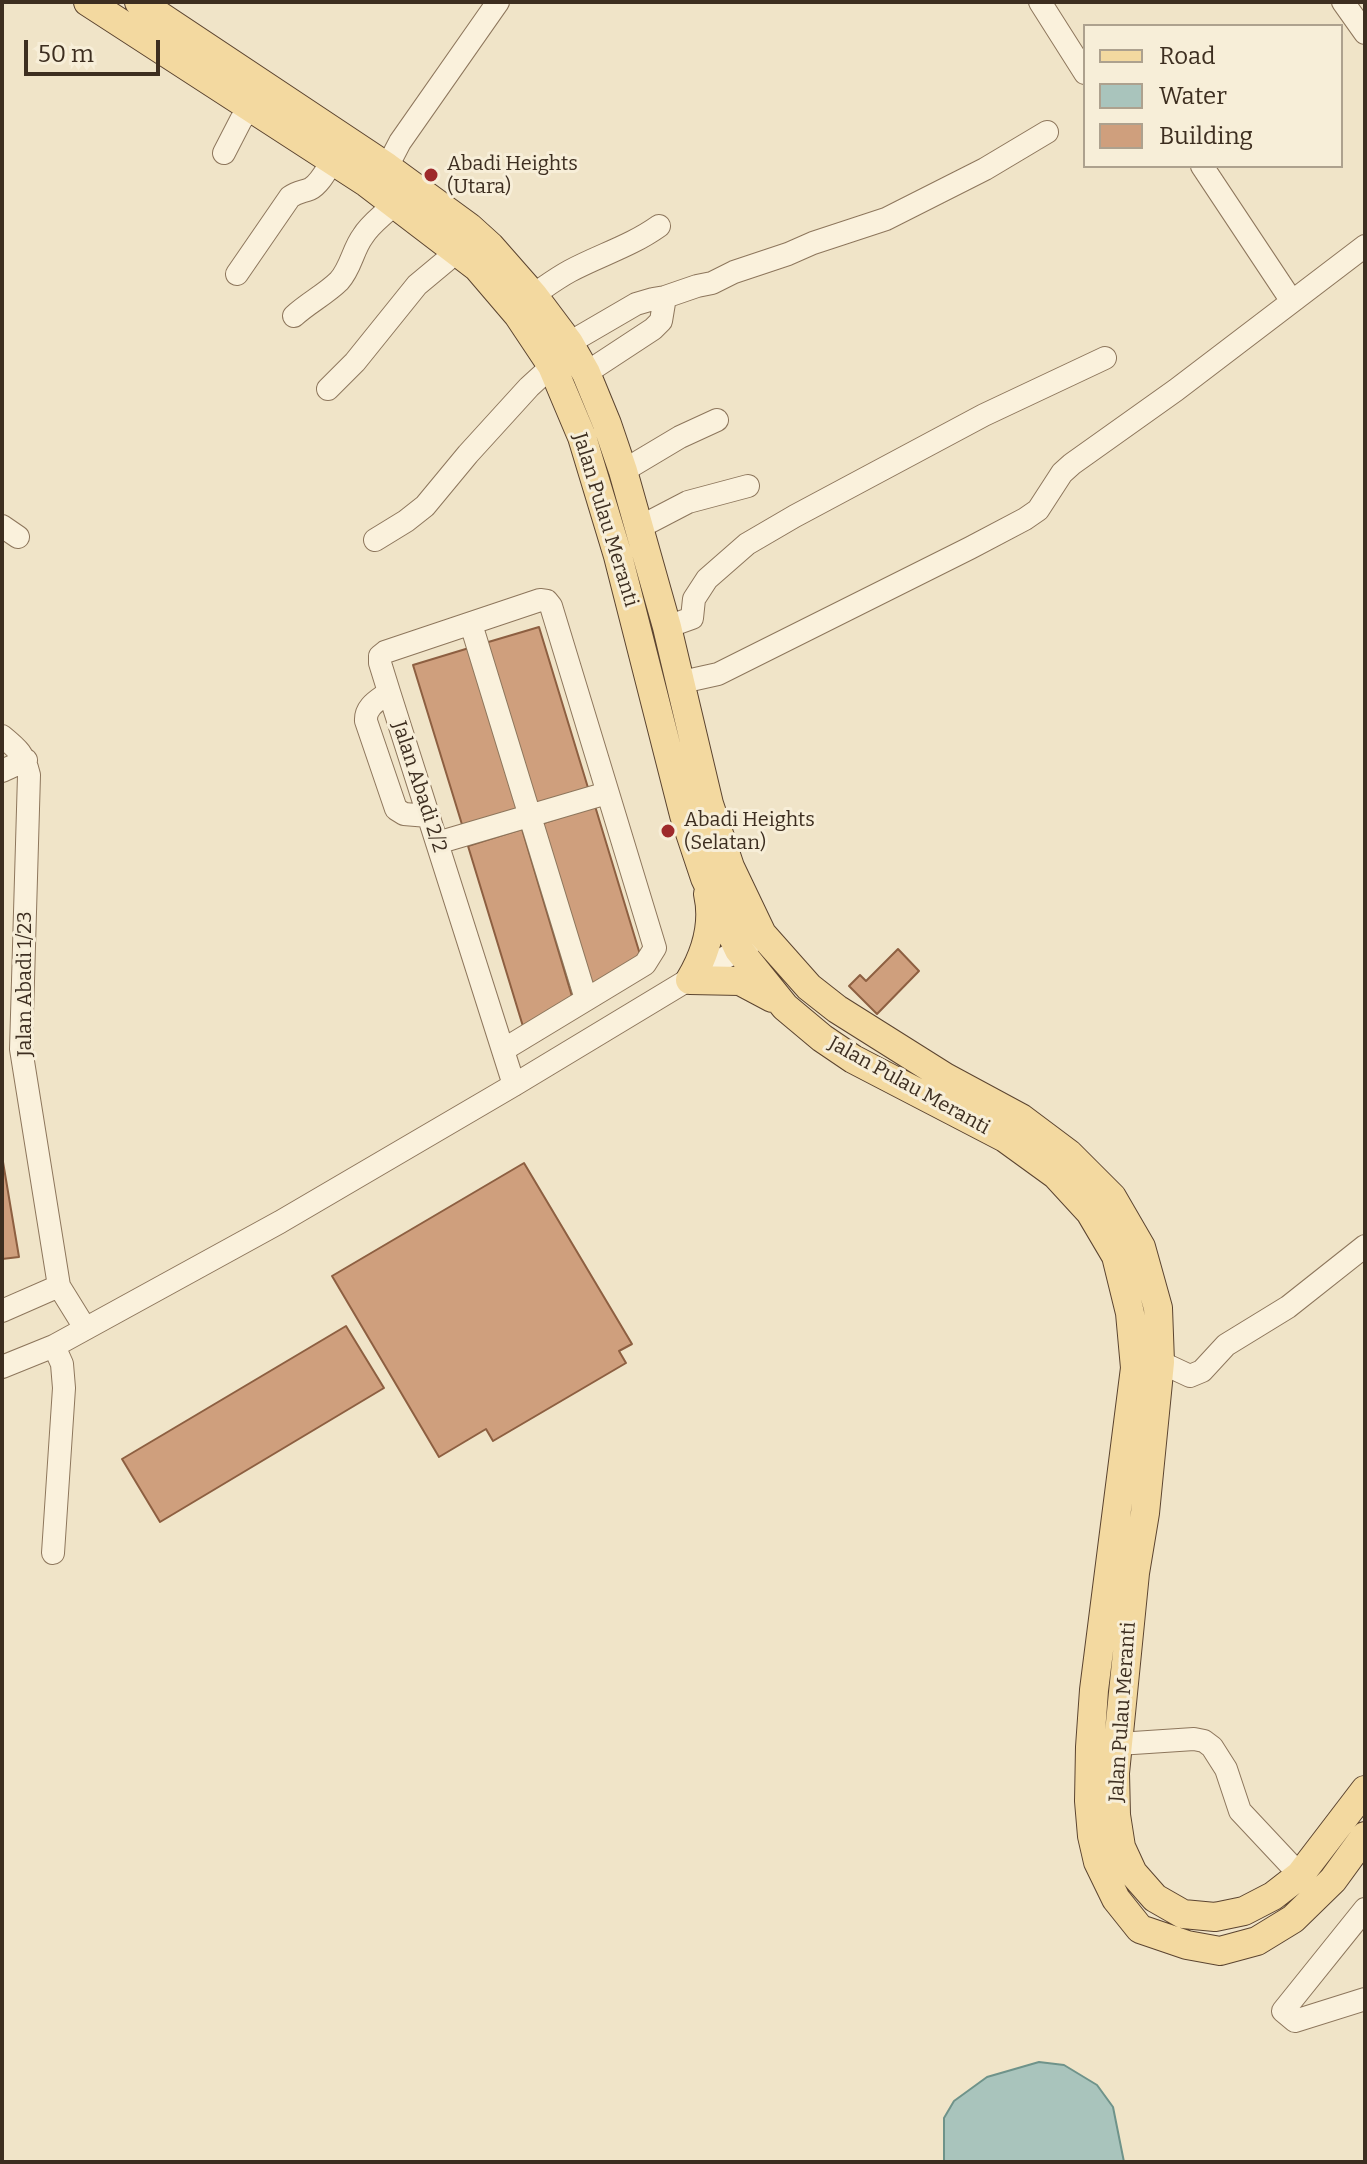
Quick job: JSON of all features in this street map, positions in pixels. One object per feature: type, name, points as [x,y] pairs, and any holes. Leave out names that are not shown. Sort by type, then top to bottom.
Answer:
[{"type":"main road","name":"Jalan Pulau Meranti","points":[[88,2],[333,160],[394,204],[477,267],[518,315],[552,366],[582,437],[653,686],[684,815],[705,878],[751,942],[785,1007],[853,1059],[1005,1138],[1056,1175],[1090,1212],[1116,1256],[1130,1313],[1135,1368],[1094,1690],[1089,1801],[1098,1862],[1116,1899],[1140,1929],[1187,1945],[1220,1951],[1257,1941],[1293,1919],[1333,1880],[1365,1836]]},
{"type":"main road","name":"Jalan Pulau Meranti","points":[[157,7],[469,227],[533,295],[569,343],[586,373],[623,471],[682,682],[709,804],[751,942],[837,1009],[945,1077],[1021,1118],[1069,1154],[1112,1197],[1141,1247],[1158,1308],[1160,1362],[1115,1773],[1121,1847],[1133,1873],[1155,1898],[1183,1914],[1215,1917],[1244,1911],[1273,1896],[1300,1875],[1365,1790]]},
{"type":"main road","points":[[705,878],[711,922],[705,951],[690,980],[740,981],[763,991],[785,1007]]},
{"type":"street","points":[[387,167],[400,142],[498,2]]},
{"type":"street","points":[[1040,2],[1083,70]]},
{"type":"street","points":[[1343,2],[1365,33]]},
{"type":"street","points":[[224,153],[251,107]]},
{"type":"street","points":[[569,343],[636,304],[712,283],[734,272],[886,219],[985,169],[1047,132]]},
{"type":"street","points":[[237,274],[290,197],[316,184],[333,160]]},
{"type":"street","points":[[1203,168],[1291,300]]},
{"type":"street","points":[[294,316],[340,280],[361,238],[394,204]]},
{"type":"street","points":[[533,295],[569,271],[614,252],[659,226]]},
{"type":"street","points":[[682,682],[718,674],[1025,519],[1038,510],[1062,473],[1072,464],[1176,390],[1365,246]]},
{"type":"street","points":[[328,389],[355,362],[417,285],[455,250]]},
{"type":"street","points":[[586,373],[653,329],[661,321],[665,297]]},
{"type":"street","points":[[667,627],[692,618],[694,599],[707,579],[747,544],[984,415],[1105,358]]},
{"type":"street","points":[[375,540],[425,506],[468,454],[552,366]]},
{"type":"street","points":[[623,471],[680,437],[717,420]]},
{"type":"street","points":[[640,527],[688,502],[748,486]]},
{"type":"street","name":"Jalan Abadi 2/2","points":[[514,1085],[380,656],[540,600],[547,601],[607,793]]},
{"type":"street","points":[[471,624],[586,999]]},
{"type":"street","points":[[389,692],[370,707],[365,714],[366,721],[396,809],[404,814],[428,816]]},
{"type":"street","points":[[2,736],[26,760],[2,771]]},
{"type":"street","name":"Jalan Abadi 1/23","points":[[26,760],[29,775],[21,1049],[59,1286],[85,1328]]},
{"type":"street","points":[[437,843],[607,793],[655,948],[645,964],[503,1050]]},
{"type":"street","points":[[2,1367],[54,1346],[280,1222],[751,942]]},
{"type":"street","points":[[1160,1362],[1190,1376],[1202,1371],[1226,1345],[1288,1307],[1365,1246]]},
{"type":"street","points":[[2,1311],[59,1286]]},
{"type":"street","points":[[53,1553],[64,1388],[62,1364],[54,1346]]},
{"type":"street","points":[[1118,1744],[1204,1741],[1220,1757],[1240,1811],[1300,1875]]},
{"type":"street","points":[[1364,1915],[1283,2011],[1295,2021],[1365,1999]]},
{"type":"water","points":[[1039,2062],[1064,2065],[1097,2085],[1113,2107],[1124,2162],[944,2162],[944,2118],[954,2101],[987,2077]]},
{"type":"building","points":[[539,627],[589,791],[535,807],[485,643]]},
{"type":"building","points":[[469,648],[519,814],[464,831],[413,665]]},
{"type":"building","points":[[595,806],[642,961],[592,992],[541,824]]},
{"type":"building","points":[[522,829],[574,1003],[525,1033],[468,846]]},
{"type":"building","points":[[898,949],[919,971],[877,1014],[849,986],[860,975],[866,981]]},
{"type":"building","points":[[2,1156],[19,1257],[2,1259]]},
{"type":"building","points":[[524,1163],[632,1344],[619,1351],[626,1363],[493,1441],[486,1429],[439,1457],[332,1276]]},
{"type":"building","points":[[346,1326],[384,1388],[160,1522],[122,1459]]},
{"type":"place","name":"Abadi Heights (Utara)","points":[[431,175]]},
{"type":"place","name":"Abadi Heights (Selatan)","points":[[668,831]]}]
